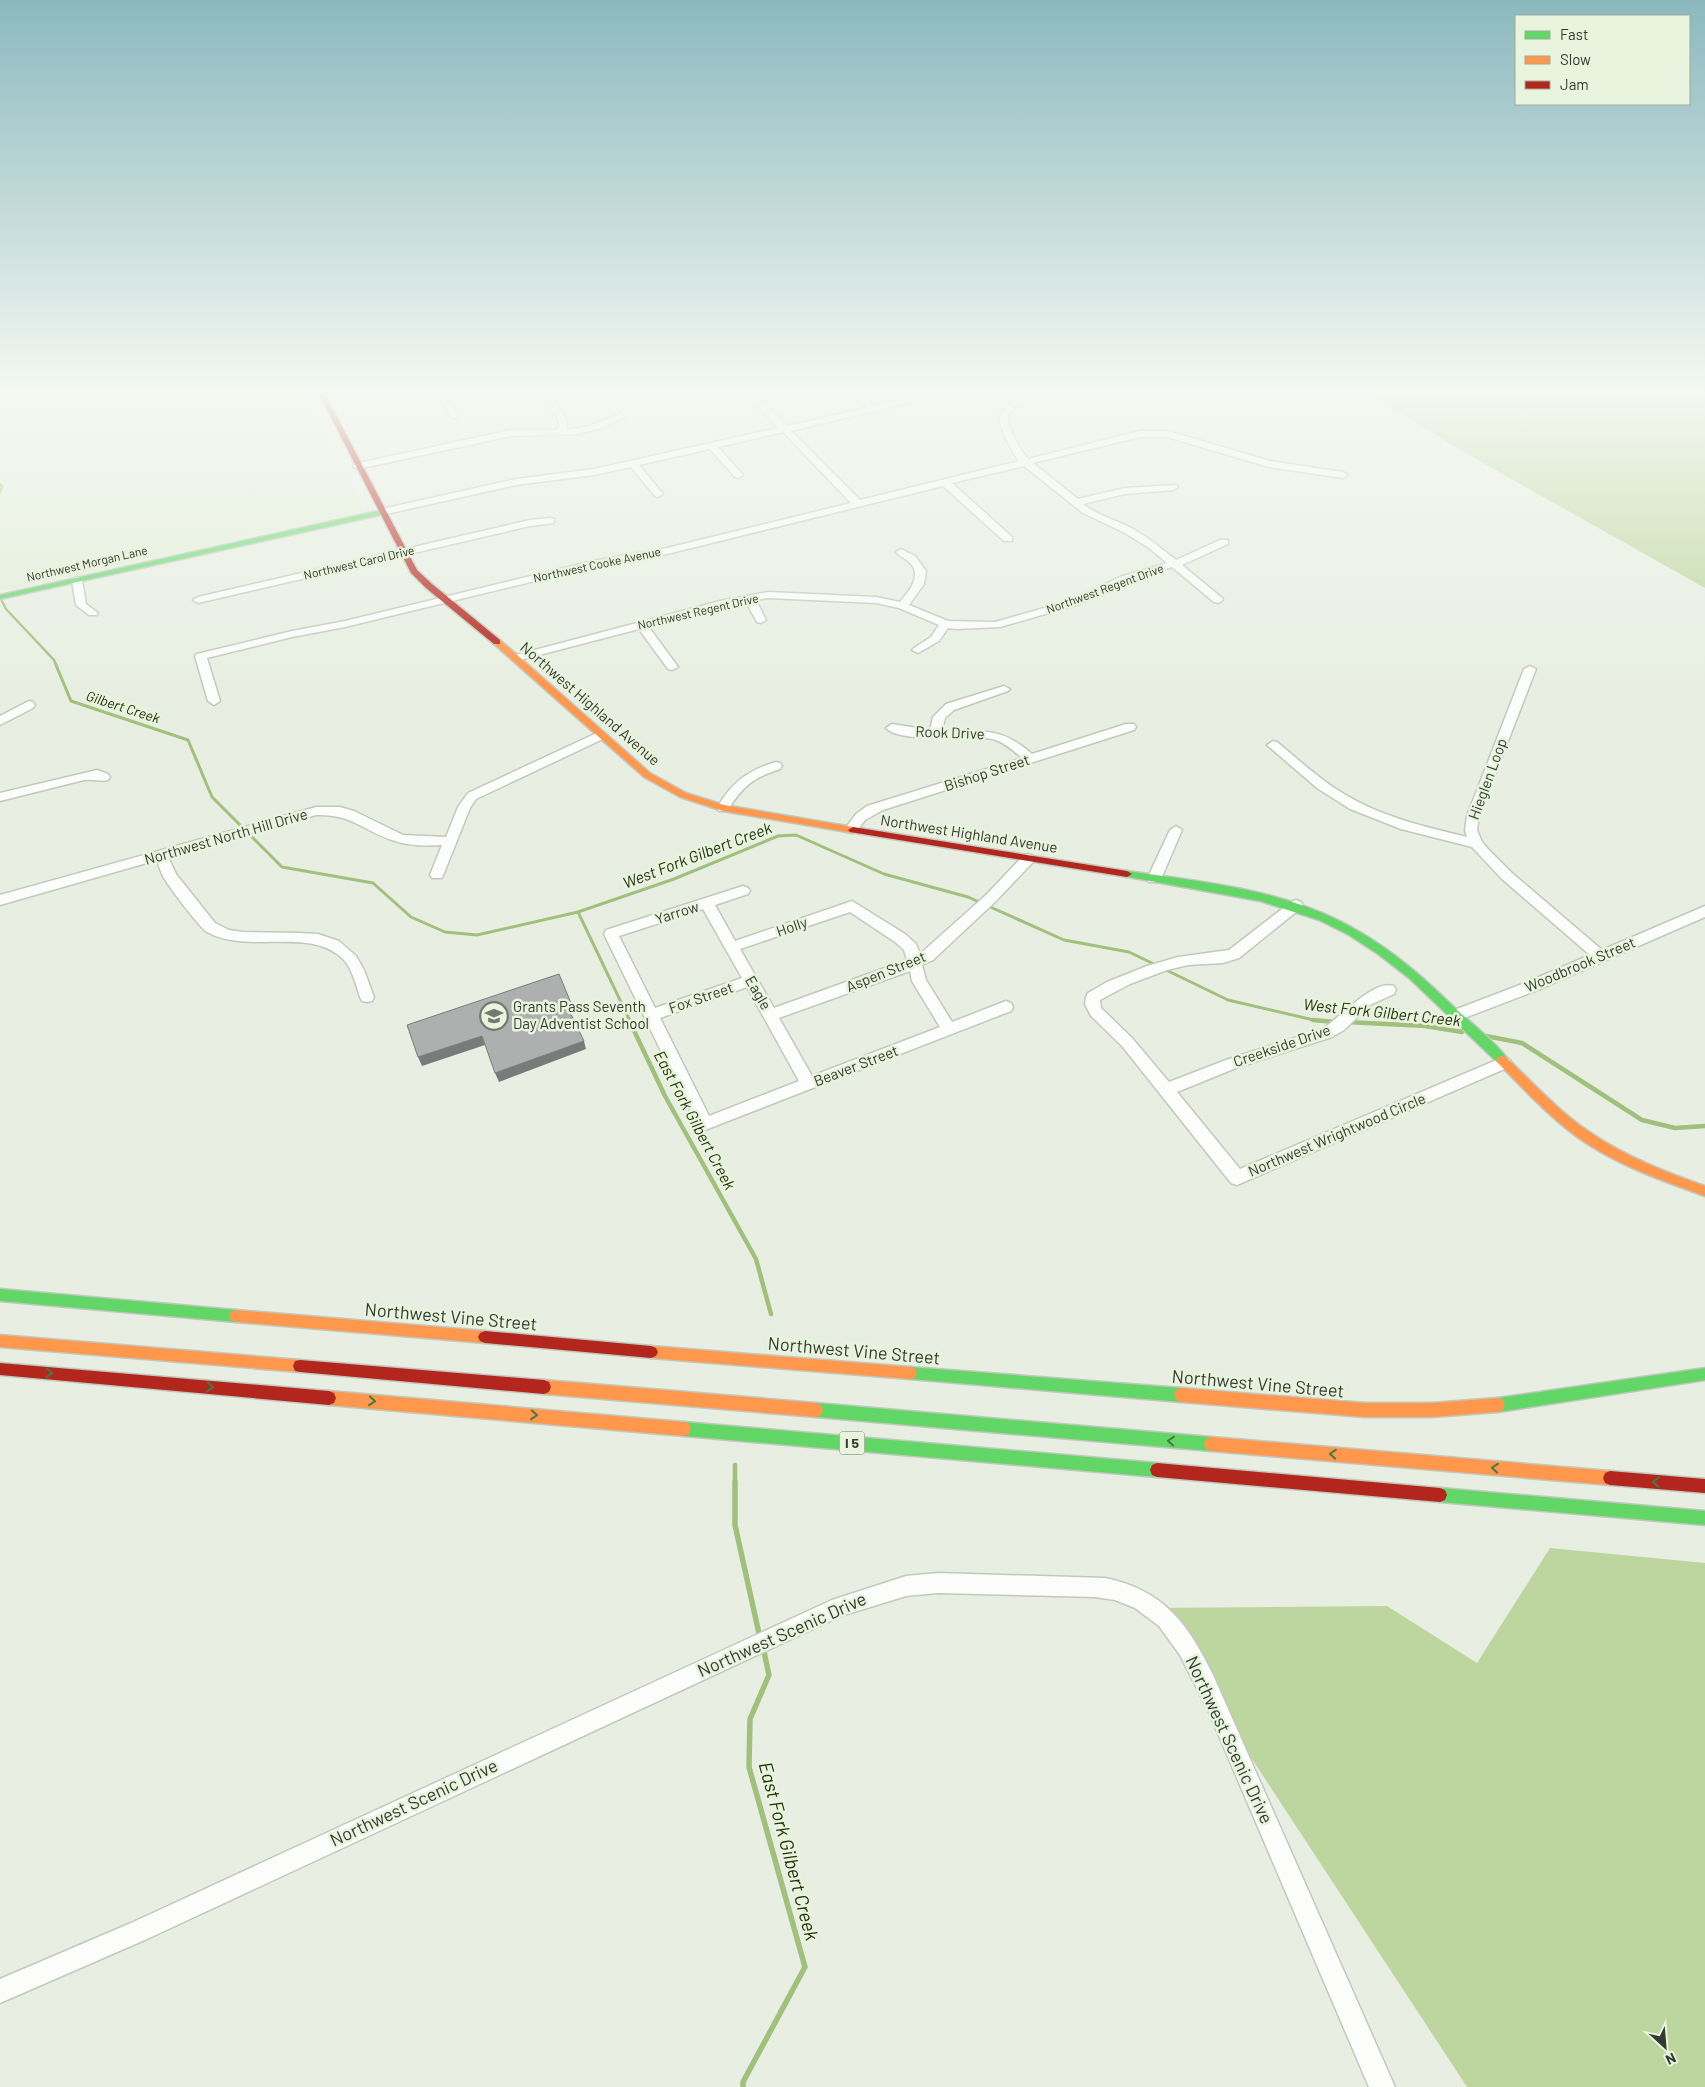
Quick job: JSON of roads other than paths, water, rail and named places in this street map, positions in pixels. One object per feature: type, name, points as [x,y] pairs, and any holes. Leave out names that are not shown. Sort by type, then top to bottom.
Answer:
[{"type":"main road","name":"Northwest Highland Avenue","points":[[371,491],[403,552],[421,578],[516,658],[656,782],[683,795],[723,808],[1251,894],[1296,906],[1332,921],[1368,940],[1398,962],[1558,1115],[1587,1136],[1624,1159],[1652,1172],[1705,1191]]},
{"type":"main road","name":"Northwest Morgan Lane","points":[[0,597],[382,512]]},
{"type":"main road","name":"Northwest Vine Street","points":[[0,1296],[784,1363],[1365,1410],[1432,1410],[1509,1404],[1705,1374]]},
{"type":"main road","name":"I 5","points":[[0,1341],[1705,1486]]},
{"type":"main road","name":"I 5","points":[[0,1369],[1705,1518]]},
{"type":"street","name":"Northwest Morgan Lane","points":[[382,512],[474,491]]},
{"type":"street","points":[[846,491],[858,504]]},
{"type":"street","name":"Northwest Cooke Avenue","points":[[214,701],[201,656],[292,634],[345,624],[593,564],[667,550],[908,491]]},
{"type":"street","points":[[955,491],[1008,539]]},
{"type":"street","points":[[1061,491],[1094,516],[1139,536],[1218,600]]},
{"type":"street","points":[[1075,503],[1123,491]]},
{"type":"street","name":"Northwest Carol Drive","points":[[198,600],[530,523],[550,521]]},
{"type":"street","name":"Northwest Regent Drive","points":[[516,658],[749,598],[789,595],[876,600],[902,606],[945,624],[981,626],[1014,620],[1076,602],[1124,579],[1175,564],[1224,542]]},
{"type":"street","points":[[901,552],[918,564],[922,576],[918,588],[902,606]]},
{"type":"street","points":[[77,580],[81,605],[93,613]]},
{"type":"street","points":[[749,598],[761,620]]},
{"type":"street","points":[[918,650],[935,639],[945,624]]},
{"type":"street","points":[[642,625],[672,667]]},
{"type":"street","name":"Hieglen Loop","points":[[1476,844],[1471,830],[1473,816],[1530,668]]},
{"type":"street","points":[[935,734],[939,717],[950,707],[1004,690]]},
{"type":"street","points":[[0,721],[29,705]]},
{"type":"street","name":"Bishop Street","points":[[851,829],[857,819],[872,807],[901,801],[1130,727]]},
{"type":"street","name":"Rook Drive","points":[[892,728],[935,734],[976,733],[996,736],[1013,743],[1030,759]]},
{"type":"street","points":[[436,874],[466,802],[472,796],[498,782],[601,735]]},
{"type":"street","points":[[1273,745],[1317,782],[1356,806],[1391,821],[1476,844],[1507,876],[1602,957]]},
{"type":"street","points":[[723,808],[736,786],[742,781],[776,766]]},
{"type":"street","points":[[0,797],[84,776],[97,774],[104,777]]},
{"type":"street","name":"Northwest North Hill Drive","points":[[0,900],[299,816],[327,810],[351,814],[385,832],[405,839],[450,841]]},
{"type":"street","points":[[1154,879],[1176,830]]},
{"type":"street","points":[[161,855],[170,876],[210,927],[219,933],[231,936],[302,938],[331,944],[349,956],[356,968],[367,997]]},
{"type":"street","name":"Aspen Street","points":[[771,1015],[915,963],[928,956],[990,898],[1028,859]]},
{"type":"street","name":"Yarrow","points":[[651,1015],[611,934],[743,891]]},
{"type":"street","name":"Eagle","points":[[707,903],[809,1084]]},
{"type":"street","name":"Holly","points":[[732,947],[852,906],[907,944],[911,948],[915,963]]},
{"type":"street","name":"Northwest Wrightwood Circle","points":[[1296,906],[1234,954],[1226,958],[1175,962],[1112,986],[1093,996],[1092,1004],[1096,1012],[1127,1042],[1237,1178],[1504,1063]]},
{"type":"street","name":"Woodbrook Street","points":[[1454,1016],[1702,916]]},
{"type":"street","points":[[915,963],[919,981],[949,1029]]},
{"type":"street","name":"Fox Street","points":[[651,1015],[750,980]]},
{"type":"street","name":"Creekside Drive","points":[[1166,1090],[1224,1066],[1327,1033],[1339,1026],[1365,1001],[1389,990]]},
{"type":"street","name":"Beaver Street","points":[[651,1015],[705,1124],[1006,1007]]},
{"type":"street","name":"Northwest Scenic Drive","points":[[0,1991],[130,1935],[839,1607],[906,1586],[938,1582],[1096,1587],[1118,1590],[1139,1597],[1153,1608],[1166,1619],[1200,1670],[1274,1835],[1382,2087]]},
{"type":"waterway","name":"Gilbert Creek","points":[[2,601],[6,609],[54,660],[57,667]]},
{"type":"waterway","name":"Gilbert Creek","points":[[56,665],[71,701],[188,740],[212,797],[241,826]]},
{"type":"waterway","name":"Gilbert Creek","points":[[250,835],[282,867],[373,883],[411,917],[445,932],[477,935],[578,912]]},
{"type":"waterway","name":"West Fork Gilbert Creek","points":[[578,912],[674,879],[778,836],[796,835],[884,874],[968,897],[1064,940],[1129,952],[1156,965]]},
{"type":"waterway","name":"East Fork Gilbert Creek","points":[[578,912],[630,1021]]},
{"type":"waterway","name":"West Fork Gilbert Creek","points":[[1162,968],[1228,1000],[1314,1020]]},
{"type":"waterway","name":"East Fork Gilbert Creek","points":[[629,1020],[665,1096],[756,1259],[771,1314]]},
{"type":"waterway","name":"West Fork Gilbert Creek","points":[[1314,1020],[1335,1022]]},
{"type":"waterway","name":"West Fork Gilbert Creek","points":[[1347,1022],[1425,1026],[1462,1032]]},
{"type":"waterway","name":"West Fork Gilbert Creek","points":[[1486,1036],[1522,1043],[1642,1120],[1675,1128],[1705,1126]]},
{"type":"waterway","name":"East Fork Gilbert Creek","points":[[735,1465],[735,1525],[760,1638]]},
{"type":"waterway","name":"East Fork Gilbert Creek","points":[[743,2087],[743,2082],[805,1967],[749,1767],[750,1719],[769,1675],[763,1647]]},
{"type":"place","name":"Grants Pass Seventh Day Adventist School","points":[[494,1016]]}]
